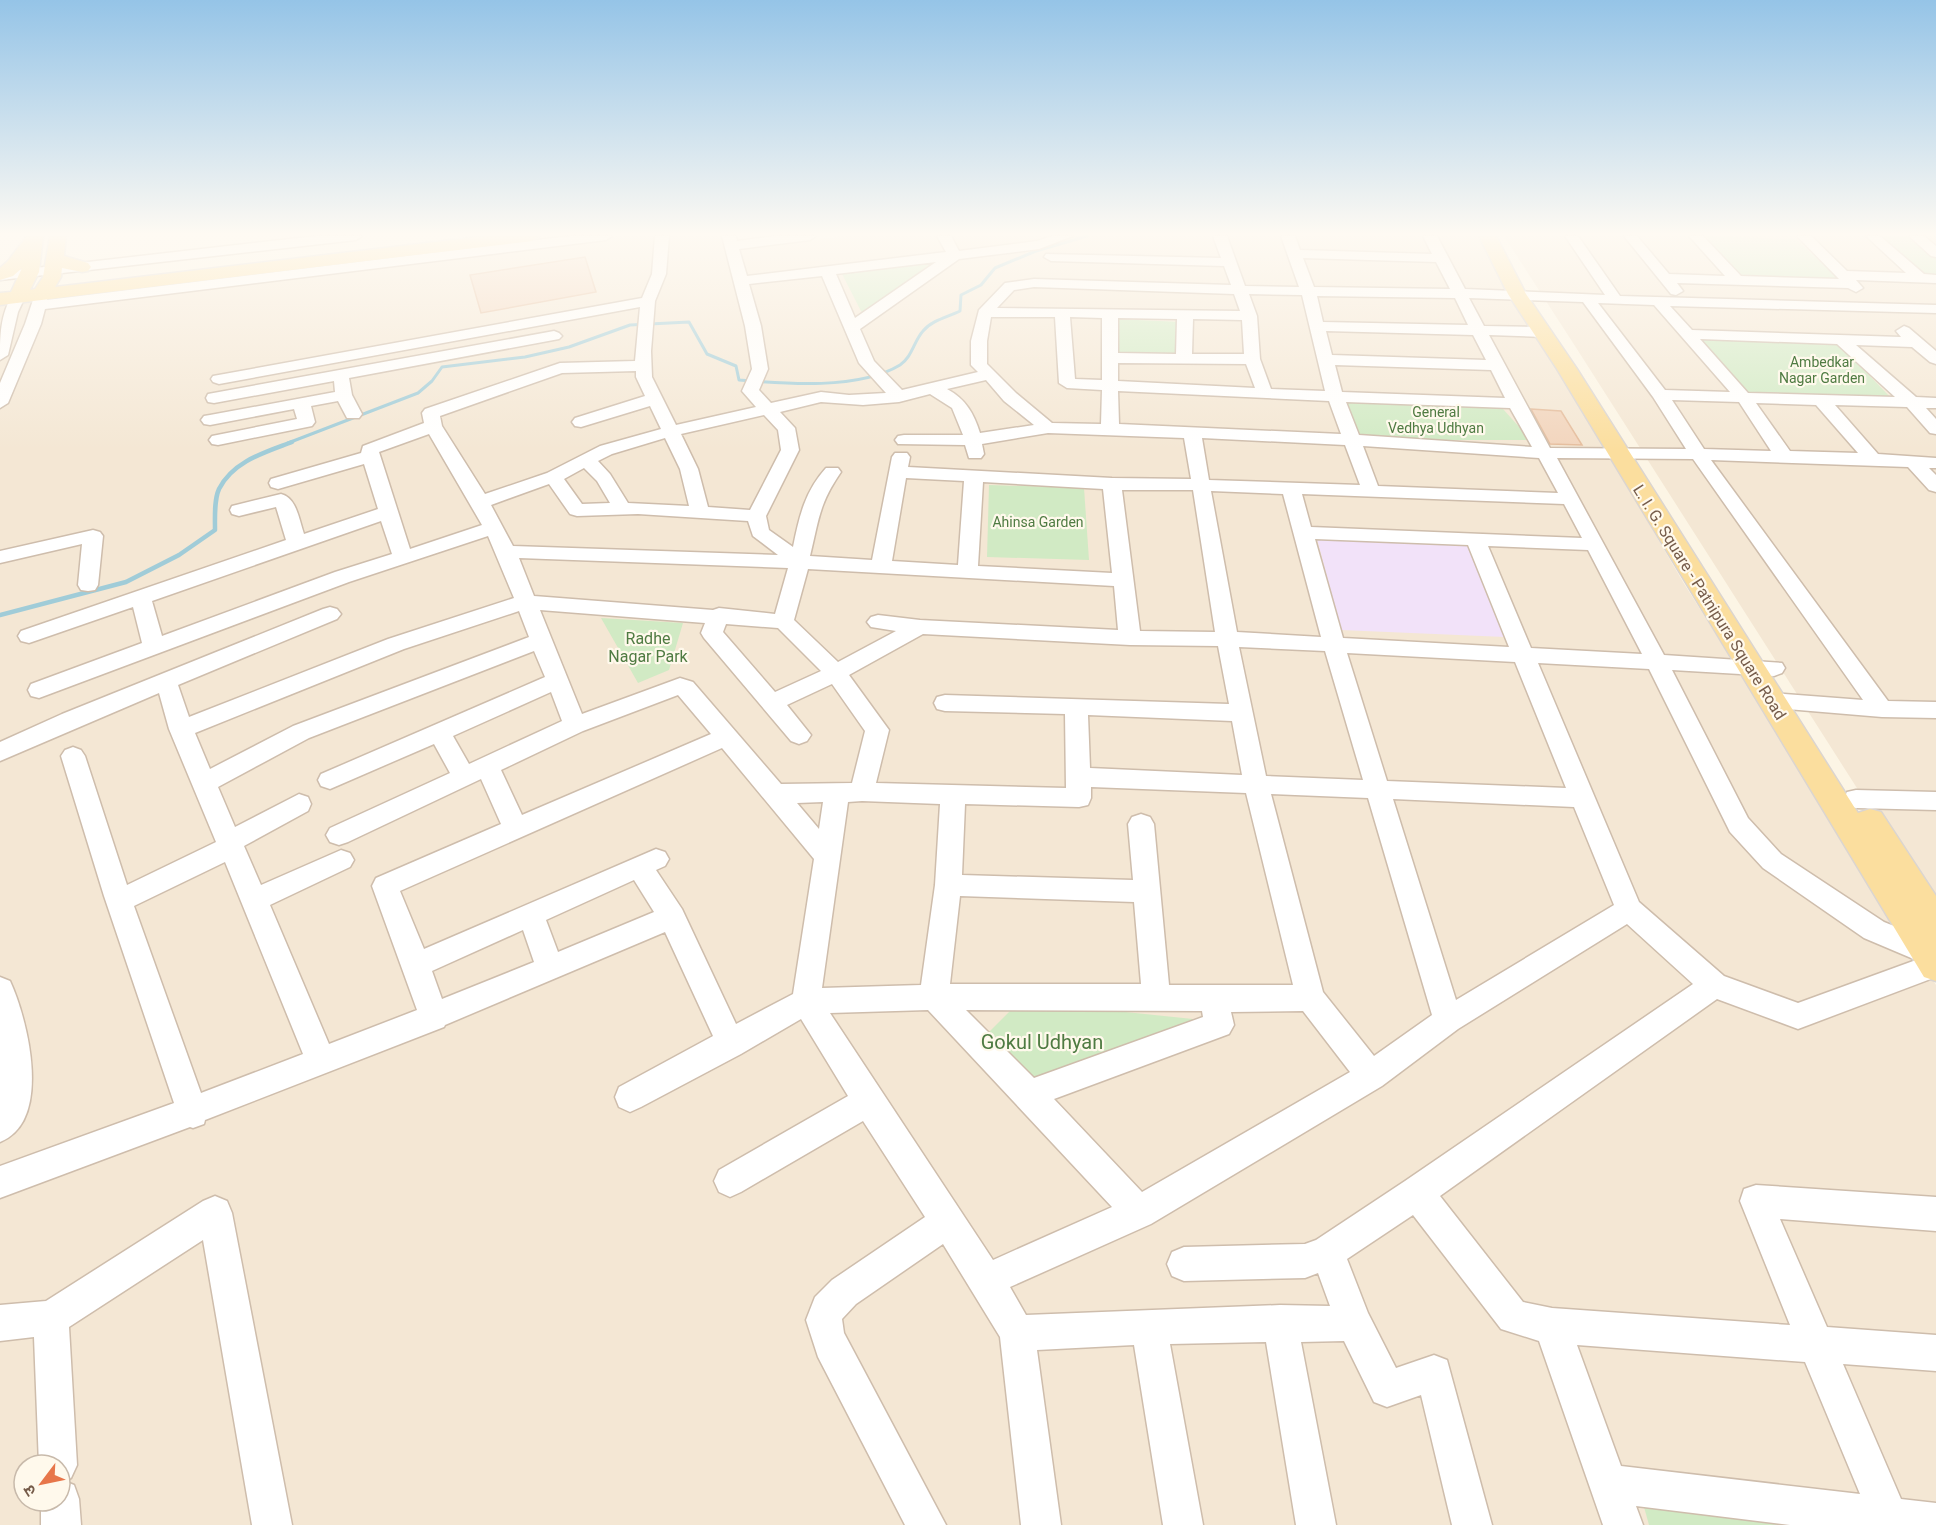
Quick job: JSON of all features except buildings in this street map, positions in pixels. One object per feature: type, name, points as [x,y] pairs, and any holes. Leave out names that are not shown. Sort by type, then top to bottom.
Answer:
[{"type":"main road","name":"L. I. G. Square - Patnipura Square Road","points":[[1530,307],[1542,332],[1627,453],[1784,702],[1933,961]]},
{"type":"main road","name":"L. I. G. Square - Patnipura Square Road","points":[[1535,307],[1572,351],[1627,453]]},
{"type":"main road","name":"L. I. G. Square - Patnipura Square Road","points":[[1784,702],[1928,901],[1936,925]]},
{"type":"street","points":[[0,355],[10,307]]},
{"type":"street","points":[[0,403],[37,307]]},
{"type":"street","points":[[649,307],[646,317],[644,377],[689,469],[700,512]]},
{"type":"street","points":[[748,307],[760,369],[753,384],[767,409],[786,428],[790,450],[756,516],[760,532],[800,562]]},
{"type":"street","points":[[843,307],[867,363],[899,397]]},
{"type":"street","points":[[852,327],[880,307]]},
{"type":"street","points":[[990,307],[984,313],[979,340],[980,365],[1010,397],[1048,428]]},
{"type":"street","points":[[1034,307],[1034,312]]},
{"type":"street","points":[[1246,307],[1252,359],[1265,394]]},
{"type":"street","points":[[1313,307],[1335,396],[1371,491]]},
{"type":"street","points":[[1466,307],[1498,364],[1516,404],[1595,544],[1739,825],[1756,845],[1806,886],[1874,930],[1933,961]]},
{"type":"street","points":[[1594,307],[1660,395],[1698,453],[1882,709]]},
{"type":"street","points":[[1663,307],[1744,398],[1784,456]]},
{"type":"street","points":[[1878,307],[1936,359]]},
{"type":"street","points":[[1883,307],[1936,309]]},
{"type":"street","points":[[984,313],[1249,316]]},
{"type":"street","points":[[1062,313],[1067,383],[1111,387],[1516,404]]},
{"type":"street","points":[[1110,314],[1110,429]]},
{"type":"street","points":[[219,379],[335,358],[646,317]]},
{"type":"street","points":[[1184,358],[1185,317]]},
{"type":"street","points":[[1318,326],[1542,332]]},
{"type":"street","points":[[1687,334],[1917,342]]},
{"type":"street","points":[[214,398],[554,336]]},
{"type":"street","points":[[1841,339],[1911,402],[1936,429]]},
{"type":"street","points":[[335,358],[342,374],[344,395],[353,414]]},
{"type":"street","points":[[1109,358],[1252,359]]},
{"type":"street","points":[[1326,360],[1498,364]]},
{"type":"street","points":[[575,725],[506,552],[480,502],[433,426],[431,413],[560,368],[644,366]]},
{"type":"street","points":[[259,371],[262,410]]},
{"type":"street","points":[[480,502],[553,477],[606,450],[672,431],[821,397],[844,402],[899,397],[990,374]]},
{"type":"street","points":[[932,388],[954,400],[960,407],[970,429],[975,475],[968,571]]},
{"type":"street","points":[[210,420],[344,395]]},
{"type":"street","points":[[1660,395],[1936,403]]},
{"type":"street","points":[[580,422],[654,399]]},
{"type":"street","points":[[1822,401],[1873,459]]},
{"type":"street","points":[[218,440],[306,422],[301,402]]},
{"type":"street","points":[[402,556],[369,450],[433,426]]},
{"type":"street","points":[[881,567],[905,437],[972,440],[1048,428],[1110,429],[1352,440],[1543,453],[1698,453],[1936,463]]},
{"type":"street","points":[[1192,432],[1227,639],[1256,784],[1310,998],[1371,1076]]},
{"type":"street","points":[[278,483],[371,456]]},
{"type":"street","points":[[586,460],[604,477],[624,509]]},
{"type":"street","points":[[1914,462],[1936,486]]},
{"type":"street","points":[[783,622],[800,562],[810,512],[823,480],[832,472]]},
{"type":"street","points":[[898,472],[1112,484],[1201,485],[1571,499]]},
{"type":"street","points":[[553,477],[577,510],[624,509],[756,516]]},
{"type":"street","points":[[1112,484],[1131,638]]},
{"type":"street","points":[[1291,489],[1334,645],[1448,1020]]},
{"type":"street","points":[[239,510],[281,500],[285,505],[297,544]]},
{"type":"street","points":[[28,636],[141,599],[388,512]]},
{"type":"street","points":[[39,690],[402,556],[493,528]]},
{"type":"street","points":[[1303,533],[1595,544]]},
{"type":"street","points":[[0,557],[93,536],[88,585]]},
{"type":"street","points":[[1476,541],[1629,909],[1714,985],[1798,1016],[1933,961]]},
{"type":"street","points":[[506,552],[800,562],[1124,580]]},
{"type":"street","points":[[141,599],[154,646]]},
{"type":"street","points":[[181,729],[396,644],[525,602],[719,615],[783,622],[836,673],[878,730],[849,792],[827,856],[806,1001],[868,1101],[986,1280],[1017,1333],[1041,1525]]},
{"type":"street","points":[[0,752],[97,709],[330,614]]},
{"type":"street","points":[[719,615],[712,633],[799,735]]},
{"type":"street","points":[[878,622],[920,627],[1131,638],[1227,639],[1762,667]]},
{"type":"street","points":[[771,703],[836,673],[920,627]]},
{"type":"street","points":[[203,784],[301,732],[541,640]]},
{"type":"street","points":[[85,673],[97,709]]},
{"type":"street","points":[[166,681],[181,729],[203,784],[255,900],[321,1062]]},
{"type":"street","points":[[330,780],[556,681]]},
{"type":"street","points":[[255,900],[340,847],[464,777],[575,725],[680,686],[685,688],[827,856]]},
{"type":"street","points":[[1784,702],[1882,709],[1936,710]]},
{"type":"street","points":[[945,703],[1242,713]]},
{"type":"street","points":[[774,794],[849,792],[1079,798],[1076,706]]},
{"type":"street","points":[[438,731],[464,777]]},
{"type":"street","points":[[434,1018],[385,886],[726,737]]},
{"type":"street","points":[[73,756],[119,901],[192,1113]]},
{"type":"street","points":[[487,766],[516,829]]},
{"type":"street","points":[[1078,777],[1582,798]]},
{"type":"street","points":[[934,997],[948,885],[953,794]]},
{"type":"street","points":[[1856,799],[1936,801]]},
{"type":"street","points":[[119,901],[230,844],[299,804]]},
{"type":"street","points":[[1142,824],[1156,997]]},
{"type":"street","points":[[416,965],[647,862],[730,1044]]},
{"type":"street","points":[[948,885],[1147,891]]},
{"type":"street","points":[[986,1280],[1139,1212],[1371,1076],[1448,1020],[1629,909]]},
{"type":"street","points":[[531,914],[550,969]]},
{"type":"street","points":[[0,1182],[192,1113],[434,1018],[672,918]]},
{"type":"street","points":[[1184,1264],[1305,1261],[1327,1252],[1417,1193],[1714,985]]},
{"type":"street","points":[[630,1097],[806,1001],[934,997],[1310,998]]},
{"type":"street","points":[[934,997],[1029,1094],[1139,1212]]},
{"type":"street","points":[[1029,1094],[1219,1025],[1215,999]]},
{"type":"street","points":[[2,1006],[18,1068],[4,1119]]},
{"type":"street","points":[[730,1181],[868,1101]]},
{"type":"street","points":[[1417,1193],[1513,1317],[1552,1326],[1936,1353]]},
{"type":"street","points":[[1890,1522],[1756,1201],[1936,1214]]},
{"type":"street","points":[[0,1323],[51,1318],[215,1213],[272,1525]]},
{"type":"street","points":[[926,1525],[831,1344],[823,1320],[824,1313],[830,1304],[844,1292],[948,1221]]},
{"type":"street","points":[[1327,1252],[1354,1323],[1387,1389],[1434,1373],[1472,1525]]},
{"type":"street","points":[[51,1318],[57,1453]]},
{"type":"street","points":[[1017,1333],[1280,1323],[1354,1323]]},
{"type":"street","points":[[1280,1323],[1316,1525]]},
{"type":"street","points":[[1552,1326],[1623,1525]]},
{"type":"street","points":[[1149,1327],[1183,1525]]},
{"type":"street","points":[[1609,1484],[1890,1522],[1936,1523]]},
{"type":"shaded area","points":[[0,307],[1523,307],[1683,582],[1936,985],[1936,1525],[0,1525]]},
{"type":"shaded area","points":[[1550,307],[1936,307],[1936,912]]},
{"type":"shaded area","points":[[1317,539],[1467,545],[1505,637],[1341,630]]},
{"type":"green space","points":[[859,307],[873,307],[863,315]]},
{"type":"green space","points":[[1115,319],[1182,322],[1185,359],[1114,355]]},
{"type":"green space","name":"Ambedkar Nagar Garden","points":[[1699,338],[1838,343],[1894,401],[1745,395]]},
{"type":"green space","name":"General Vedhya Udhyan","points":[[1494,399],[1531,440],[1359,440],[1341,401]]},
{"type":"green space","name":"Ahinsa Garden","points":[[989,485],[1084,488],[1089,560],[987,557]]},
{"type":"green space","name":"Radhe Nagar Park","points":[[601,618],[683,623],[669,670],[638,683]]},
{"type":"green space","name":"Gokul Udhyan","points":[[1020,1001],[1212,1021],[1034,1087],[983,1038]]},
{"type":"green space","points":[[1644,1507],[1794,1525],[1649,1525]]},
{"type":"waterway","points":[[288,443],[418,393],[432,381],[442,367],[525,357],[569,347],[630,325],[689,322],[707,354],[736,366],[739,380],[799,384],[843,382],[864,378],[900,365],[927,327],[935,321],[960,311],[960,307]]},
{"type":"waterway","points":[[0,615],[126,582],[179,555],[215,530],[217,493],[225,479],[241,464],[292,442]]}]
